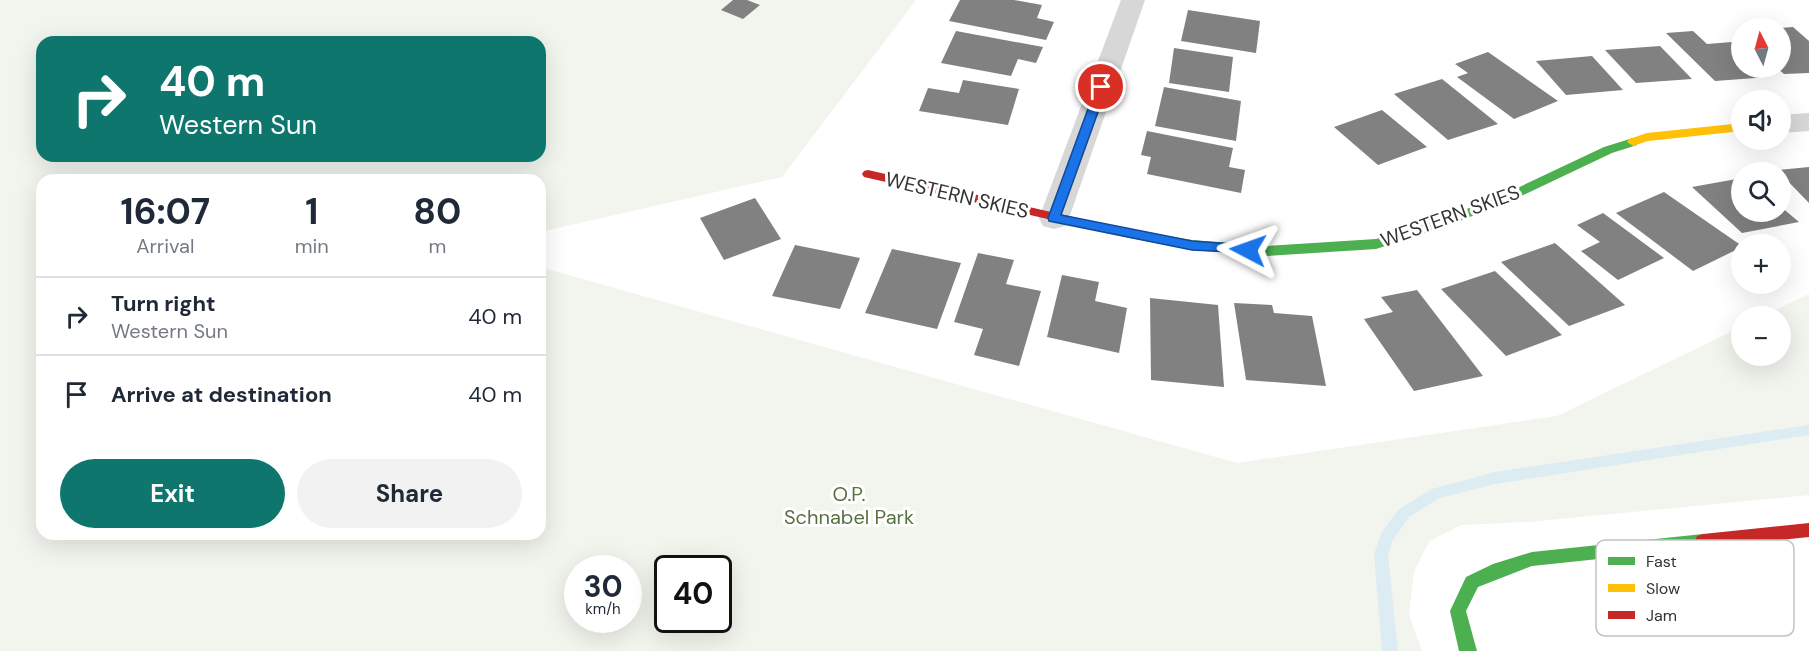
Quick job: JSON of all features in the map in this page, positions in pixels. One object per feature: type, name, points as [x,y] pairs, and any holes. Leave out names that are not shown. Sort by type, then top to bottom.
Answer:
[{"type":"street","points":[[1054,218],[1133,0]]},
{"type":"street","points":[[1791,123],[1809,122]]},
{"type":"street","name":"WESTERN SKIES","points":[[868,174],[1054,218],[1192,246],[1267,251],[1376,244],[1451,220],[1515,194],[1608,150],[1647,138],[1731,128]]},
{"type":"street","points":[[1713,540],[1809,530]]},
{"type":"street","points":[[1468,651],[1458,611],[1472,582],[1493,572],[1532,559],[1596,552]]},
{"type":"green space","name":"O.P. Schnabel Park","points":[[0,0],[916,0],[782,177],[546,231],[546,174],[36,174],[36,540],[546,540],[546,269],[1237,463],[1557,416],[1731,332],[1731,366],[1791,366],[1791,306],[1783,306],[1809,294],[1809,495],[1528,522],[1462,525],[1429,541],[1414,572],[1409,615],[1422,651],[0,651]]},
{"type":"building","points":[[733,0],[747,0],[760,5],[743,19],[721,10]]},
{"type":"building","points":[[960,0],[1014,0],[1042,5],[1037,18],[1054,22],[1046,40],[949,21]]},
{"type":"building","points":[[1188,10],[1260,21],[1256,53],[1181,41]]},
{"type":"building","points":[[1791,27],[1809,41],[1809,73],[1791,74]]},
{"type":"building","points":[[956,31],[1043,47],[1036,63],[1018,59],[1011,76],[941,63]]},
{"type":"building","points":[[1693,31],[1707,44],[1731,42],[1731,78],[1756,78],[1715,81],[1666,33]]},
{"type":"building","points":[[1660,46],[1692,79],[1636,83],[1605,50]]},
{"type":"building","points":[[1174,48],[1233,57],[1229,92],[1169,83]]},
{"type":"building","points":[[1488,52],[1558,101],[1514,119],[1457,77],[1468,73],[1455,64]]},
{"type":"building","points":[[1592,56],[1623,90],[1566,95],[1536,61]]},
{"type":"building","points":[[1442,79],[1498,124],[1448,140],[1394,94]]},
{"type":"building","points":[[963,80],[1019,89],[1008,125],[919,111],[928,88],[959,93]]},
{"type":"building","points":[[1164,87],[1241,101],[1236,141],[1155,126]]},
{"type":"building","points":[[1382,110],[1427,147],[1378,165],[1334,127]]},
{"type":"building","points":[[1147,131],[1233,148],[1229,167],[1245,170],[1241,193],[1147,174],[1151,157],[1141,155]]},
{"type":"building","points":[[1809,167],[1809,203],[1791,184],[1791,169]]},
{"type":"building","points":[[1731,180],[1731,222],[1791,222],[1791,215],[1799,222],[1742,233],[1692,187]]},
{"type":"building","points":[[1664,192],[1731,238],[1731,252],[1693,271],[1616,213]]},
{"type":"building","points":[[755,198],[781,239],[724,260],[700,218]]},
{"type":"building","points":[[1603,213],[1664,258],[1618,280],[1581,251],[1600,242],[1577,225]]},
{"type":"building","points":[[1555,243],[1625,305],[1569,326],[1501,262]]},
{"type":"building","points":[[795,245],[860,258],[840,309],[772,296]]},
{"type":"building","points":[[892,249],[961,263],[937,329],[865,313]]},
{"type":"building","points":[[978,253],[1014,260],[1006,284],[1041,291],[1019,366],[974,355],[983,329],[954,322]]},
{"type":"building","points":[[1495,271],[1562,335],[1506,356],[1441,289]]},
{"type":"building","points":[[1062,275],[1099,282],[1095,301],[1127,308],[1119,353],[1047,337]]},
{"type":"building","points":[[1417,290],[1483,376],[1414,391],[1364,319],[1393,312],[1381,297]]},
{"type":"building","points":[[1150,298],[1218,305],[1224,387],[1151,380]]},
{"type":"building","points":[[1234,303],[1272,305],[1274,313],[1312,316],[1326,386],[1246,380]]},
{"type":"waterway","points":[[1390,651],[1381,554],[1387,537],[1404,513],[1437,493],[1495,478],[1809,430]]},
{"type":"traffic: fast","points":[[1130,234],[1192,245],[1267,251],[1376,244],[1451,220],[1515,194],[1608,150],[1633,142]]},
{"type":"traffic: fast","points":[[1468,651],[1458,611],[1472,582],[1493,572],[1532,559],[1596,552]]},
{"type":"traffic: slow","points":[[1633,142],[1647,137],[1731,128]]},
{"type":"traffic: jam","points":[[868,174],[1130,234]]},
{"type":"traffic: jam","points":[[1713,540],[1809,530]]},
{"type":"route","points":[[1101,87],[1054,218],[1192,246],[1248,250]]}]
